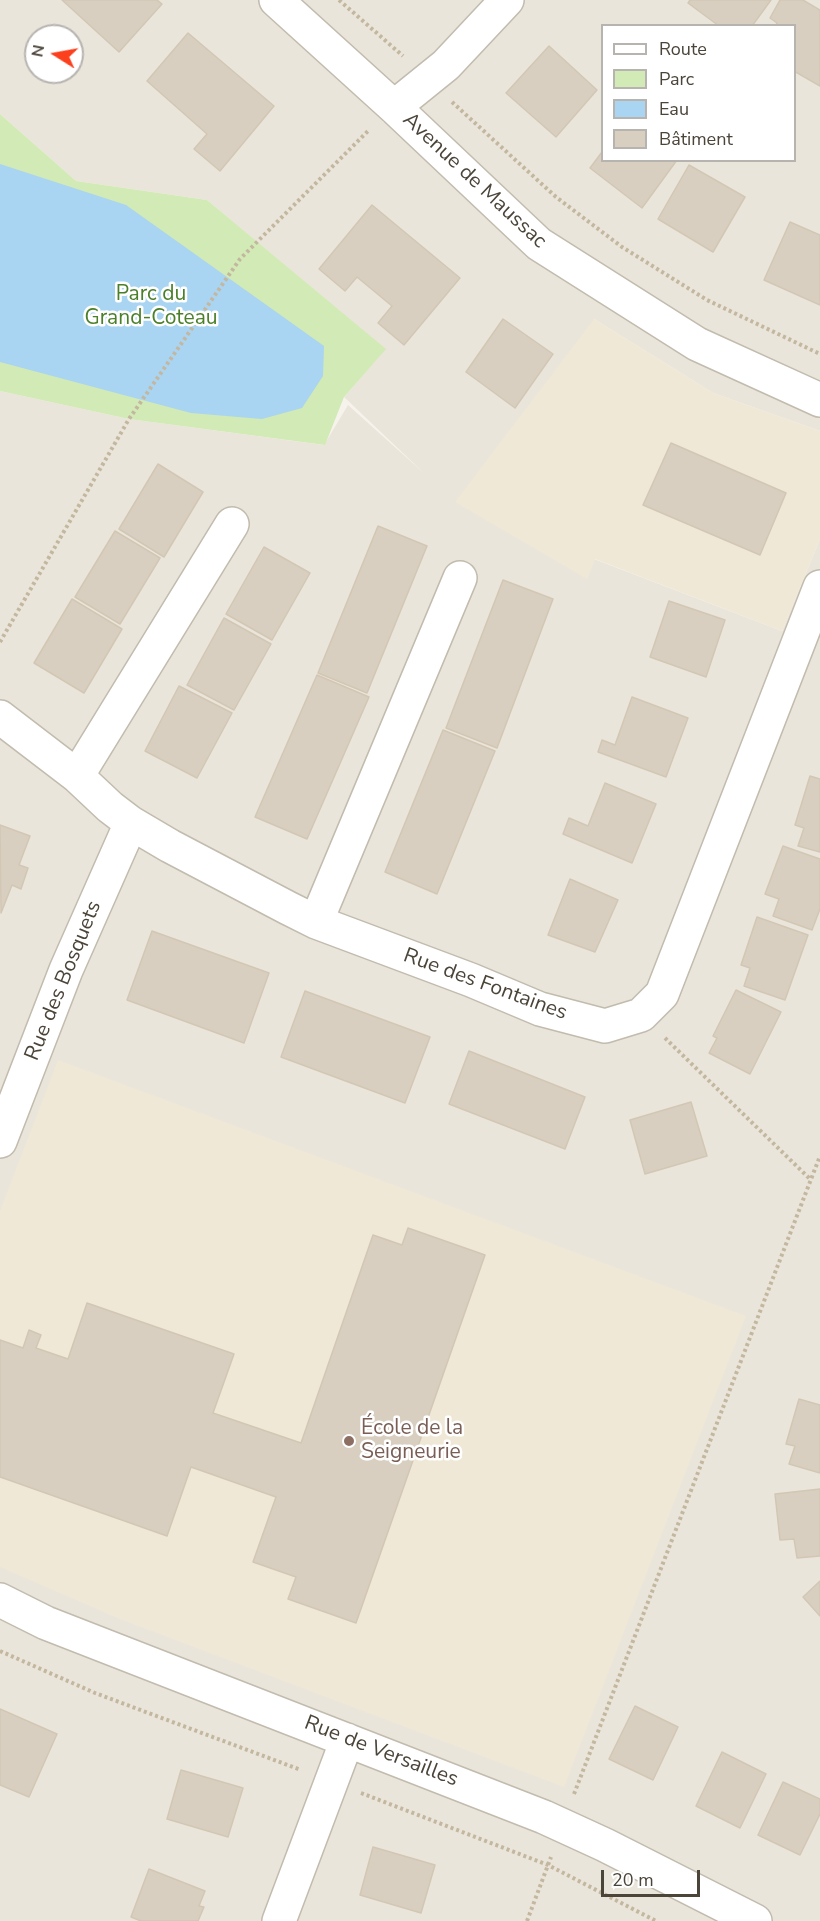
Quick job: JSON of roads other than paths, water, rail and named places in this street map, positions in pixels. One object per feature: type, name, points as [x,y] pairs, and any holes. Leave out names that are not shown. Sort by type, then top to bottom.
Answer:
[{"type":"street","name":"Avenue de Maussac","points":[[276,0],[394,107],[539,244],[697,345],[820,400]]},
{"type":"street","points":[[394,107],[446,65],[507,0]]},
{"type":"street","points":[[77,776],[232,524]]},
{"type":"street","points":[[316,922],[460,578]]},
{"type":"street","name":"Rue des Fontaines","points":[[0,717],[77,776],[131,823],[170,846],[316,922],[471,980],[540,1009],[605,1026],[641,1015],[662,994],[820,587]]},
{"type":"street","name":"Rue des Bosquets","points":[[0,1141],[66,970],[131,823]]},
{"type":"street","name":"Rue de Versailles","points":[[0,1600],[46,1623],[544,1817],[605,1845],[755,1921]]},
{"type":"street","points":[[279,1921],[347,1740]]},
{"type":"water","name":"Parc du Grand-Coteau","points":[[0,164],[126,205],[324,346],[323,376],[302,408],[262,419],[191,413],[0,362]]},
{"type":"place","name":"École de la Seigneurie","points":[[349,1441]]}]
